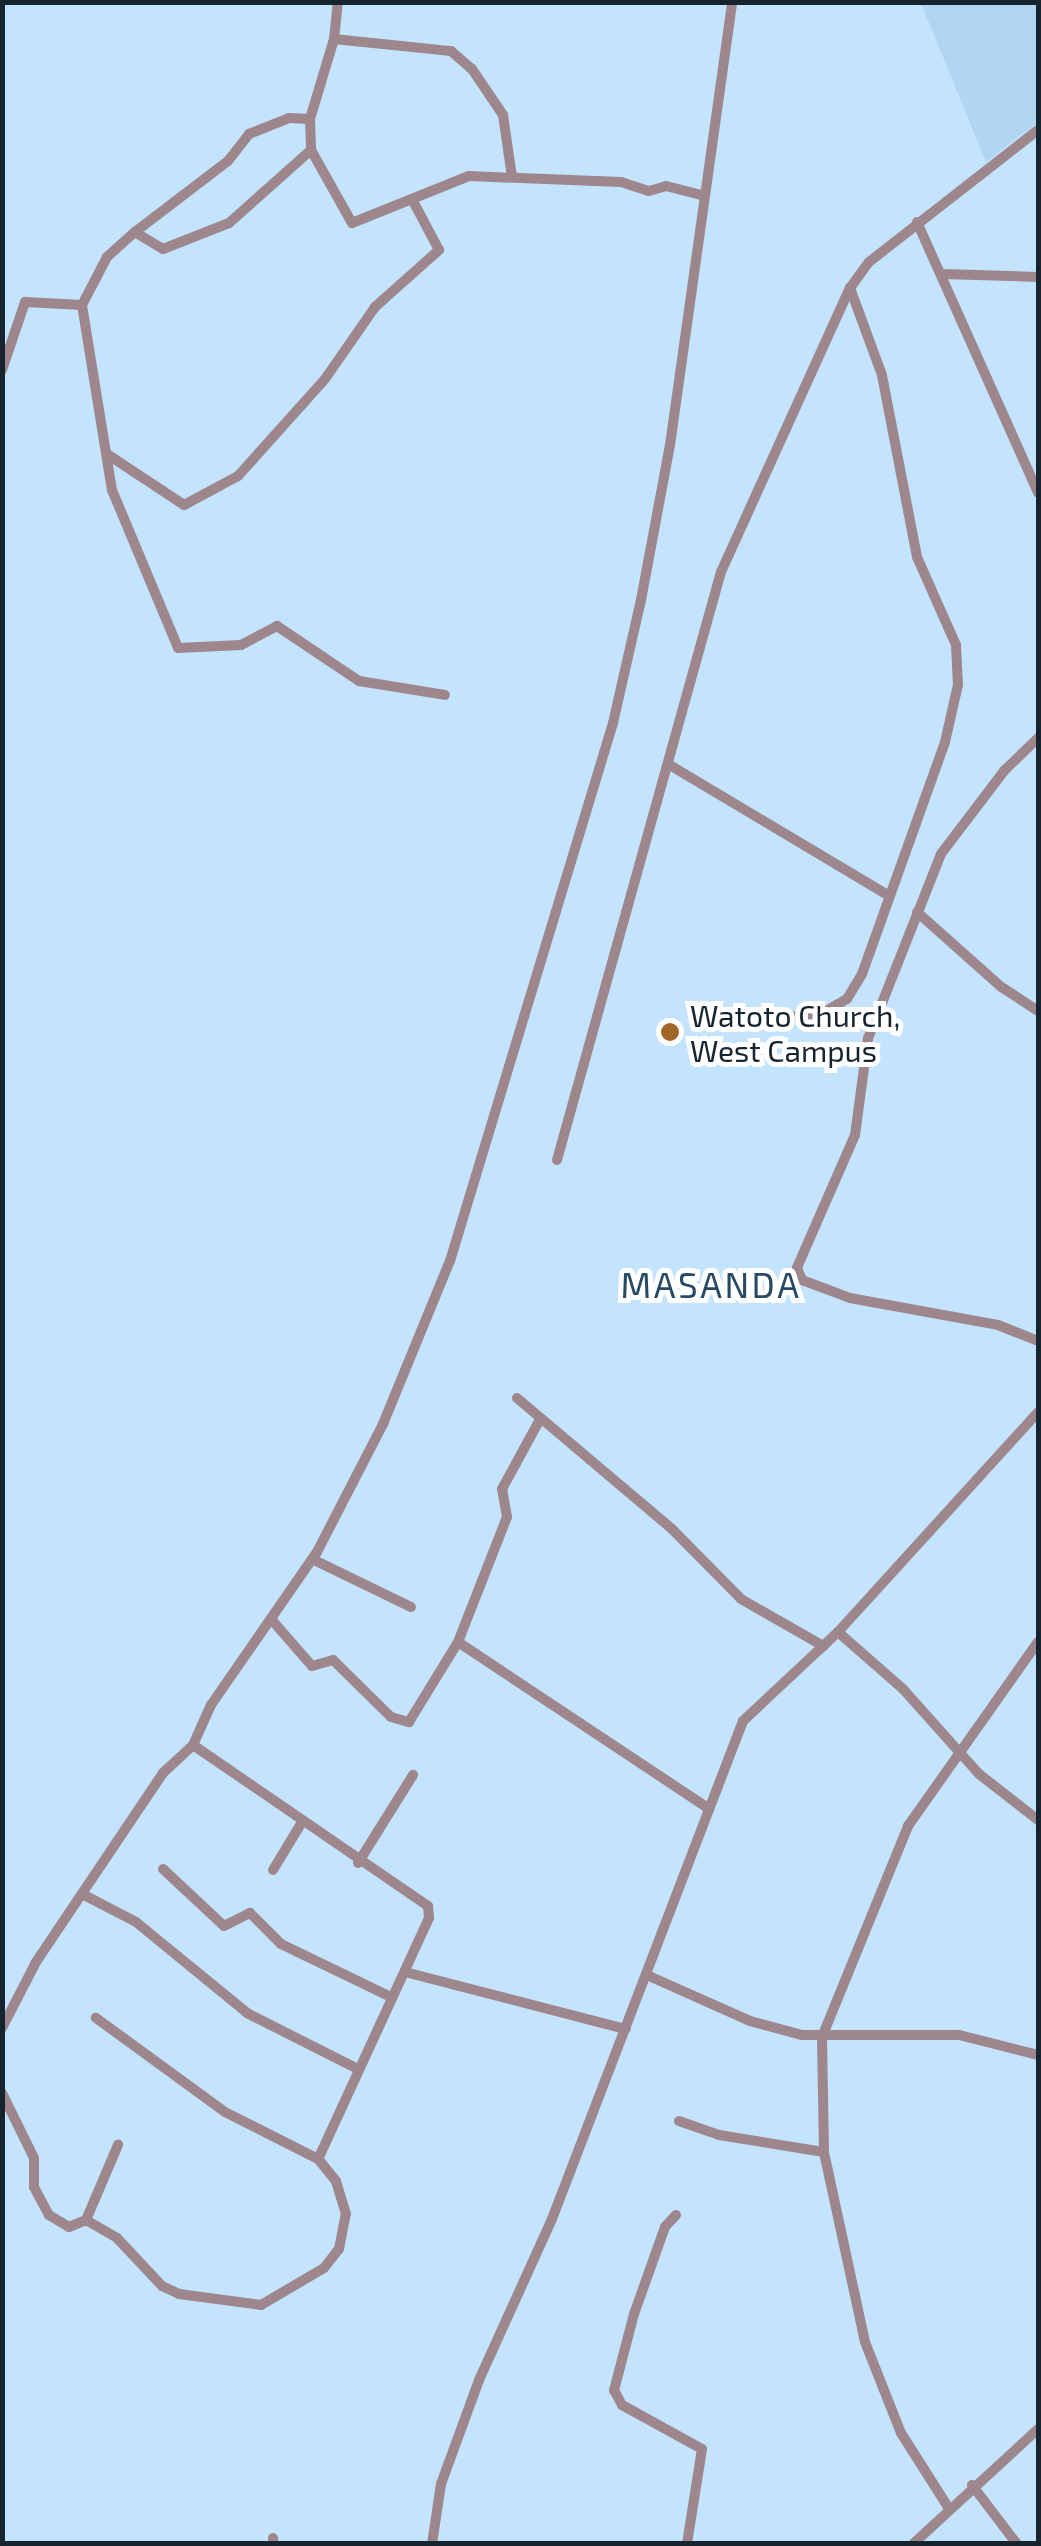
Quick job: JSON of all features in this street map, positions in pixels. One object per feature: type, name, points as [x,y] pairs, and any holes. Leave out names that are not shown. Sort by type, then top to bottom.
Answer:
[{"type":"street","points":[[338,2],[334,39],[310,119],[311,150],[352,223],[469,176],[621,182],[649,191],[666,186],[706,196]]},
{"type":"street","points":[[2,2028],[36,1962],[162,1773],[193,1745],[211,1704],[312,1559],[383,1424],[450,1261],[590,800],[641,600],[706,196],[732,2]]},
{"type":"street","points":[[334,39],[452,51],[472,69],[502,115],[512,177]]},
{"type":"street","points":[[310,119],[289,118],[249,134],[228,161],[134,232],[108,257],[82,305],[112,490],[178,648],[241,645],[277,626],[360,682],[446,695]]},
{"type":"street","points":[[557,1160],[720,572],[850,288],[869,262],[1038,130]]},
{"type":"street","points":[[134,232],[163,249],[229,222],[311,150]]},
{"type":"street","points":[[107,454],[184,506],[238,476],[296,414],[375,308],[439,250],[412,201]]},
{"type":"street","points":[[917,222],[1038,492]]},
{"type":"street","points":[[943,274],[1038,278]]},
{"type":"street","points":[[772,1018],[819,1015],[846,999],[945,742],[960,664],[917,557],[882,374],[850,288]]},
{"type":"street","points":[[2,370],[25,302],[82,305]]},
{"type":"street","points":[[1038,738],[1004,771],[941,854],[868,1038],[855,1135],[809,1231],[798,1277],[850,1298],[998,1325],[1038,1340]]},
{"type":"street","points":[[668,764],[888,895]]},
{"type":"street","points":[[918,912],[1000,986],[1038,1011]]},
{"type":"street","points":[[517,1398],[539,1421],[673,1530],[741,1599],[822,1646]]},
{"type":"street","points":[[432,2544],[441,2484],[479,2380],[649,1976],[743,1721],[838,1632],[1038,1412]]},
{"type":"street","points":[[271,1619],[312,1666],[333,1660],[400,1723],[408,1722],[458,1642],[506,1516],[502,1489],[539,1421]]},
{"type":"street","points":[[312,1559],[412,1608]]},
{"type":"street","points":[[838,1632],[902,1689],[958,1752],[1038,1820]]},
{"type":"street","points":[[458,1642],[708,1808]]},
{"type":"street","points":[[948,2507],[880,2386],[852,2293],[824,2152],[822,2037],[908,1826],[1038,1642]]},
{"type":"street","points":[[193,1745],[288,1806],[302,1822],[358,1864],[428,1906],[406,1972],[356,2068],[318,2159]]},
{"type":"street","points":[[358,1864],[413,1775]]},
{"type":"street","points":[[272,1870],[302,1822]]},
{"type":"street","points":[[163,1869],[224,1926],[250,1912],[282,1944],[390,1997]]},
{"type":"street","points":[[84,1895],[136,1922],[247,2013],[356,2068]]},
{"type":"street","points":[[406,1972],[626,2029]]},
{"type":"street","points":[[649,1976],[750,2021],[822,2037],[960,2035],[1038,2055]]},
{"type":"street","points":[[86,2220],[118,2238],[162,2286],[179,2294],[260,2305],[312,2276],[339,2249],[346,2214],[342,2195],[318,2159],[225,2112],[96,2018]]},
{"type":"street","points":[[2,2094],[34,2158],[34,2187],[49,2215],[69,2227],[86,2220],[118,2145]]},
{"type":"street","points":[[679,2121],[719,2135],[824,2152]]},
{"type":"street","points":[[676,2215],[659,2244],[614,2390],[622,2405],[702,2449],[687,2544]]},
{"type":"street","points":[[913,2544],[972,2485],[1038,2430]]},
{"type":"street","points":[[972,2485],[1017,2544]]},
{"type":"shaded area","points":[[921,3],[1038,3],[1038,122],[986,162]]},
{"type":"place","name":"Watoto Church, West Campus","points":[[670,1032]]},
{"type":"district","name":"MASANDA","points":[[711,1284]]}]
